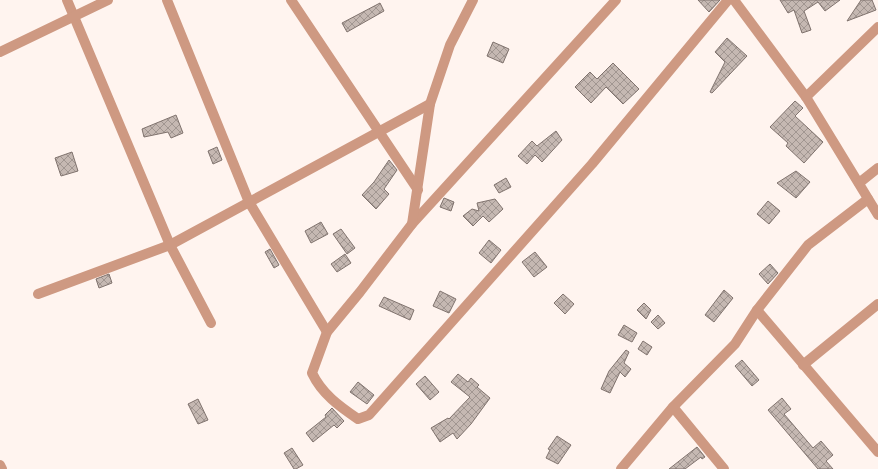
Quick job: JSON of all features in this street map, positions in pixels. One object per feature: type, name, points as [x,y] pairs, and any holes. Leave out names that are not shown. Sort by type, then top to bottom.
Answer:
[{"type":"street","points":[[67,0],[170,245],[211,323]]},
{"type":"street","points":[[0,52],[74,18],[108,0]]},
{"type":"street","points":[[168,0],[249,202],[327,332]]},
{"type":"street","points":[[291,0],[418,190]]},
{"type":"street","points":[[412,224],[418,190],[421,154],[430,104],[450,45],[473,0]]},
{"type":"street","points":[[616,0],[412,224],[327,332],[312,373],[317,385],[336,404],[358,419],[369,415],[592,164],[728,0]]},
{"type":"street","points":[[734,0],[806,97],[878,215]]},
{"type":"street","points":[[806,97],[878,27]]},
{"type":"street","points":[[38,294],[170,245],[430,104]]},
{"type":"street","points":[[859,183],[878,168]]},
{"type":"street","points":[[621,469],[672,407],[735,344],[756,310],[808,245],[868,199]]},
{"type":"street","points":[[803,365],[878,304]]},
{"type":"street","points":[[756,310],[878,452]]},
{"type":"street","points":[[672,407],[724,469]]},
{"type":"street","points":[[0,465],[2,469]]},
{"type":"building","points":[[698,0],[720,0],[709,12]]},
{"type":"building","points":[[780,0],[840,0],[825,11],[818,2],[804,11],[811,30],[802,33],[794,10],[788,13]]},
{"type":"building","points":[[861,0],[872,0],[876,10],[847,21]]},
{"type":"building","points":[[380,3],[384,11],[347,32],[342,23]]},
{"type":"building","points":[[727,38],[747,56],[712,93],[710,92],[725,62],[715,52]]},
{"type":"building","points":[[493,42],[509,49],[503,63],[487,56]]},
{"type":"building","points":[[613,63],[639,89],[623,104],[606,87],[591,103],[575,87],[590,72],[597,79]]},
{"type":"building","points":[[795,101],[803,108],[795,116],[823,142],[804,163],[786,146],[788,143],[770,127]]},
{"type":"building","points":[[176,115],[183,133],[171,138],[168,132],[144,137],[142,129]]},
{"type":"building","points":[[556,131],[562,140],[542,162],[535,155],[527,164],[518,156],[532,141],[537,146]]},
{"type":"building","points":[[217,147],[222,160],[213,164],[208,151]]},
{"type":"building","points":[[72,152],[78,171],[61,176],[55,158]]},
{"type":"building","points":[[389,160],[397,170],[384,189],[389,194],[376,209],[362,195],[374,182]]},
{"type":"building","points":[[796,171],[810,182],[796,198],[777,183]]},
{"type":"building","points":[[506,178],[511,187],[499,193],[494,185]]},
{"type":"building","points":[[444,198],[454,202],[451,211],[440,207]]},
{"type":"building","points":[[495,199],[503,209],[489,222],[483,216],[473,226],[463,216],[472,209],[479,211],[477,203]]},
{"type":"building","points":[[768,201],[780,211],[769,224],[757,214]]},
{"type":"building","points":[[321,222],[328,234],[311,243],[305,231]]},
{"type":"building","points":[[341,229],[355,248],[347,254],[333,234]]},
{"type":"building","points":[[489,240],[501,250],[491,263],[479,253]]},
{"type":"building","points":[[270,249],[279,265],[274,268],[265,252]]},
{"type":"building","points":[[535,252],[547,267],[534,277],[522,262]]},
{"type":"building","points":[[345,254],[351,263],[337,272],[331,264]]},
{"type":"building","points":[[770,264],[778,273],[768,284],[759,274]]},
{"type":"building","points":[[109,274],[112,283],[99,288],[96,279]]},
{"type":"building","points":[[724,290],[733,298],[714,322],[705,315]]},
{"type":"building","points":[[440,291],[456,299],[449,313],[433,306]]},
{"type":"building","points":[[563,294],[574,304],[565,314],[554,303]]},
{"type":"building","points":[[384,297],[414,310],[410,320],[379,306]]},
{"type":"building","points":[[644,303],[651,310],[646,319],[637,310]]},
{"type":"building","points":[[658,315],[665,323],[658,329],[651,322]]},
{"type":"building","points":[[624,325],[637,333],[632,342],[618,335]]},
{"type":"building","points":[[643,341],[652,347],[647,355],[638,349]]},
{"type":"building","points":[[626,350],[629,352],[624,363],[631,369],[625,377],[620,372],[610,393],[601,389],[609,371]]},
{"type":"building","points":[[742,360],[759,380],[752,386],[735,366]]},
{"type":"building","points":[[458,374],[468,382],[471,378],[479,385],[477,387],[490,398],[471,424],[457,439],[453,433],[440,442],[431,428],[448,418],[449,419],[470,397],[451,382]]},
{"type":"building","points":[[425,376],[439,392],[430,400],[416,384]]},
{"type":"building","points":[[358,382],[374,395],[367,404],[350,392]]},
{"type":"building","points":[[782,398],[791,409],[784,414],[813,448],[821,441],[833,455],[826,461],[833,469],[818,469],[768,410]]},
{"type":"building","points":[[198,399],[208,420],[198,424],[188,404]]},
{"type":"building","points":[[332,408],[344,421],[337,428],[334,425],[313,442],[306,433],[326,417],[325,415]]},
{"type":"building","points":[[557,436],[571,445],[558,464],[546,458],[550,450],[548,449]]},
{"type":"building","points":[[697,447],[705,457],[702,459],[701,457],[685,469],[669,469]]},
{"type":"building","points":[[292,448],[303,465],[296,469],[294,469],[284,453]]}]
